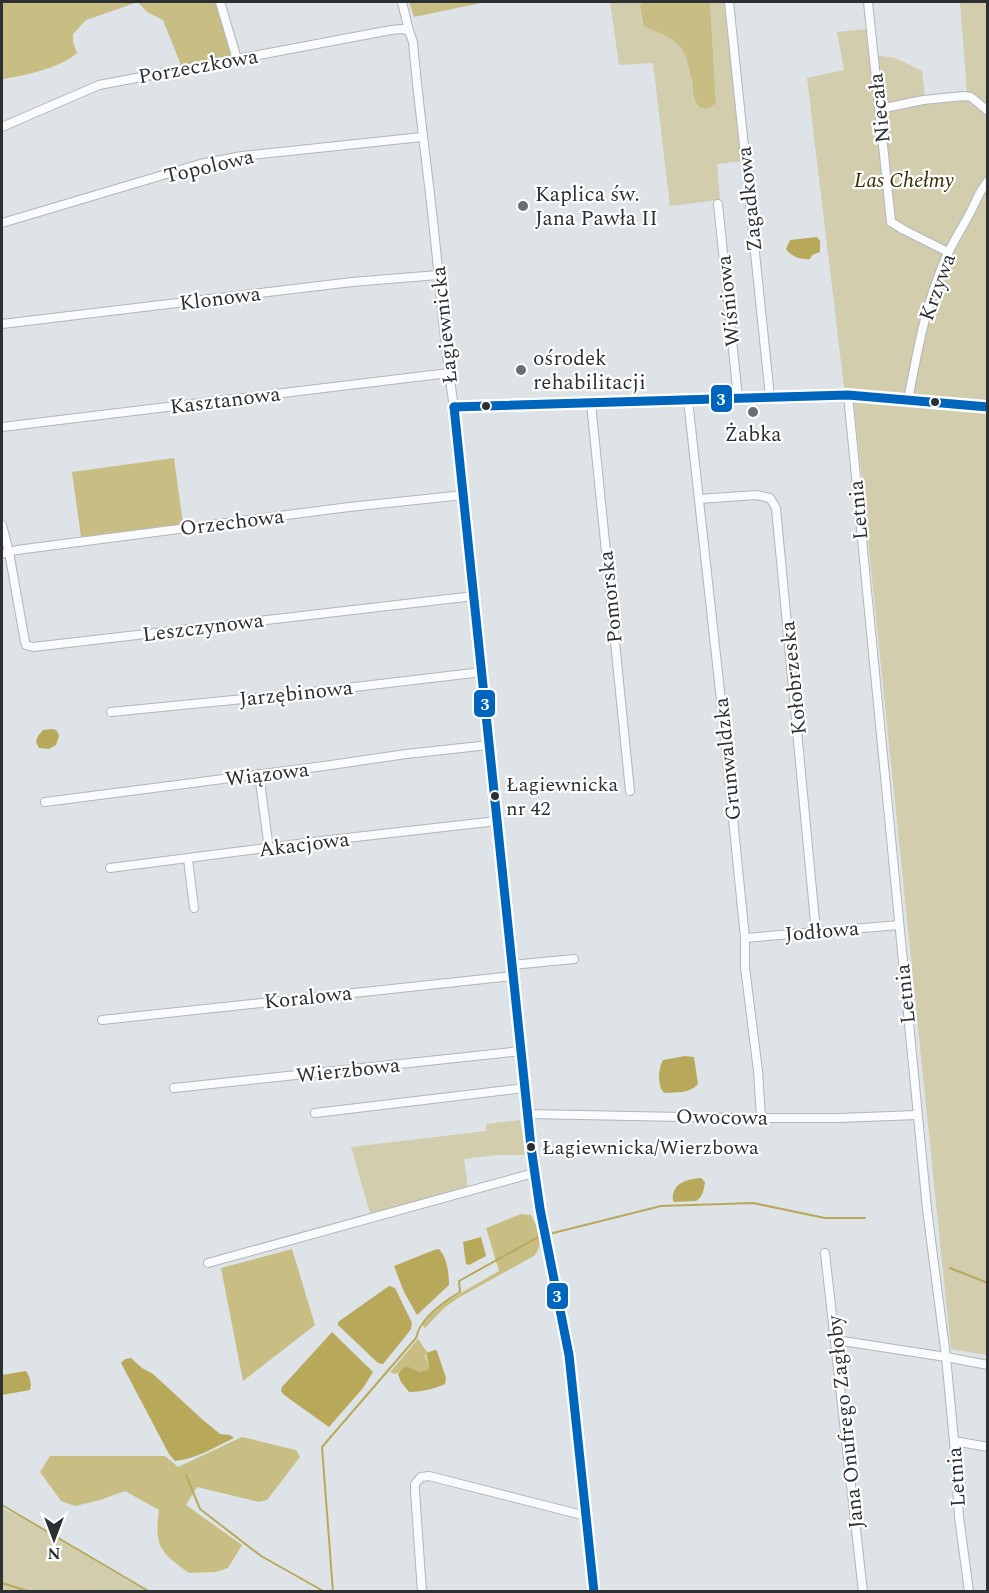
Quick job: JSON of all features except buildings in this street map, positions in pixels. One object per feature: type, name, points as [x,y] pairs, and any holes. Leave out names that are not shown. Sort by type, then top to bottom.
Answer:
[{"type":"street","points":[[220,2],[237,59]]},
{"type":"street","name":"Łagiewnicka","points":[[402,2],[406,30],[411,36],[414,53],[464,495],[534,1173],[569,1356],[594,1592]]},
{"type":"street","name":"Zagadkowa","points":[[729,2],[770,397]]},
{"type":"street","name":"Niecała","points":[[868,2],[891,222],[948,252]]},
{"type":"street","name":"Porzeczkowa","points":[[2,127],[99,85],[406,30]]},
{"type":"street","points":[[880,109],[923,100],[964,96],[971,98],[987,111]]},
{"type":"street","name":"Topolowa","points":[[2,224],[200,164],[381,140],[422,137]]},
{"type":"street","name":"Krzywa","points":[[908,400],[928,305],[948,252],[976,197],[987,182]]},
{"type":"street","name":"Wiśniowa","points":[[718,204],[738,399]]},
{"type":"street","name":"Klonowa","points":[[2,324],[352,282],[438,274]]},
{"type":"street","name":"Kasztanowa","points":[[2,427],[449,374]]},
{"type":"street","points":[[454,407],[848,395],[987,407]]},
{"type":"street","name":"Letnia","points":[[848,395],[927,1215],[946,1357],[959,1517],[969,1592]]},
{"type":"street","name":"Grunwaldzka","points":[[688,400],[722,707],[761,1118]]},
{"type":"street","name":"Pomorska","points":[[591,403],[630,791]]},
{"type":"street","name":"Orzechowa","points":[[5,553],[349,507],[464,495]]},
{"type":"street","name":"Kołobrzeska","points":[[699,499],[756,495],[770,498],[776,508],[816,932]]},
{"type":"street","name":"Leszczynowa","points":[[2,525],[5,553],[25,642],[33,648],[474,596]]},
{"type":"street","name":"Jarzębinowa","points":[[111,712],[482,672]]},
{"type":"street","name":"Wiązowa","points":[[45,802],[489,745]]},
{"type":"street","points":[[259,774],[269,849]]},
{"type":"street","name":"Akacjowa","points":[[110,868],[497,821]]},
{"type":"street","points":[[188,859],[194,908]]},
{"type":"street","name":"Jodłowa","points":[[745,938],[898,925]]},
{"type":"street","points":[[513,970],[574,959]]},
{"type":"street","name":"Koralowa","points":[[102,1020],[513,970]]},
{"type":"street","name":"Wierzbowa","points":[[174,1088],[521,1051]]},
{"type":"street","points":[[315,1113],[525,1088]]},
{"type":"street","name":"Owocowa","points":[[528,1114],[761,1118],[917,1115]]},
{"type":"street","points":[[208,1263],[534,1173]]},
{"type":"street","name":"Jana Onufrego Zagłoby","points":[[825,1253],[864,1592]]},
{"type":"street","points":[[836,1340],[987,1365]]},
{"type":"street","points":[[954,1441],[987,1447]]},
{"type":"street","points":[[422,1592],[415,1491],[419,1479],[429,1476],[586,1516]]},
{"type":"green space","points":[[610,2],[646,2],[640,5],[642,25],[669,37],[681,47],[690,70],[694,101],[716,103],[710,2],[724,2],[743,161],[717,164],[720,200],[670,206],[653,63],[619,65]]},
{"type":"green space","name":"Las Chełmy","points":[[960,2],[987,2],[987,1355],[951,1349],[854,403],[844,387],[807,78],[844,70],[837,32],[866,29],[869,54],[895,58],[922,71],[925,97],[967,93]]},
{"type":"green space","points":[[520,1120],[526,1155],[497,1155],[464,1159],[468,1189],[370,1213],[351,1147],[486,1131],[486,1124]]},
{"type":"green space","points":[[2,1508],[20,1517],[146,1591],[2,1591]]},
{"type":"shaded area","points":[[2,2],[138,2],[86,20],[73,34],[77,53],[70,58],[41,71],[2,79]]},
{"type":"shaded area","points":[[138,2],[216,2],[234,55],[181,65],[163,20],[147,12]]},
{"type":"shaded area","points":[[409,2],[486,2],[414,17]]},
{"type":"shaded area","points":[[646,2],[710,2],[716,103],[709,108],[701,108],[694,99],[692,82],[683,51],[665,35],[643,26],[640,5]]},
{"type":"shaded area","points":[[817,237],[820,241],[820,252],[812,255],[810,259],[797,257],[786,249],[790,240]]},
{"type":"shaded area","points":[[174,458],[183,524],[81,537],[72,472]]},
{"type":"shaded area","points":[[53,729],[59,736],[56,745],[49,749],[39,748],[36,742],[38,736],[43,730]]},
{"type":"shaded area","points":[[685,1056],[694,1057],[698,1084],[686,1091],[664,1093],[659,1077],[663,1060]]},
{"type":"shaded area","points":[[701,1178],[705,1182],[703,1193],[696,1201],[673,1201],[677,1186],[690,1179]]},
{"type":"shaded area","points":[[521,1214],[531,1215],[538,1231],[540,1241],[534,1256],[458,1298],[444,1308],[425,1328],[421,1324],[442,1304],[499,1271],[486,1228]]},
{"type":"shaded area","points":[[481,1237],[486,1256],[469,1265],[466,1264],[463,1242]]},
{"type":"shaded area","points":[[292,1249],[315,1325],[243,1381],[221,1268]]},
{"type":"shaded area","points":[[439,1249],[446,1261],[449,1285],[417,1315],[404,1292],[394,1266]]},
{"type":"shaded area","points":[[389,1286],[395,1288],[412,1323],[411,1329],[383,1364],[378,1363],[338,1325],[338,1322]]},
{"type":"shaded area","points":[[332,1332],[373,1372],[363,1388],[329,1427],[281,1391],[282,1387]]},
{"type":"shaded area","points":[[418,1339],[427,1352],[425,1355],[428,1370],[420,1372],[407,1366],[395,1374],[390,1372]]},
{"type":"shaded area","points":[[435,1350],[446,1378],[445,1384],[427,1390],[409,1392],[398,1374],[407,1366],[420,1372],[428,1370],[426,1353]]},
{"type":"shaded area","points":[[131,1358],[153,1374],[220,1434],[234,1438],[198,1455],[175,1461],[169,1454],[121,1363]]},
{"type":"shaded area","points":[[26,1371],[30,1380],[30,1390],[2,1395],[2,1375]]},
{"type":"shaded area","points":[[242,1437],[296,1450],[300,1457],[267,1500],[259,1502],[197,1487],[186,1505],[242,1545],[228,1568],[216,1572],[189,1573],[166,1554],[159,1541],[159,1510],[125,1491],[75,1506],[61,1501],[40,1472],[50,1456],[165,1456],[178,1467]]},
{"type":"waterway","points":[[549,1234],[661,1206],[753,1203],[825,1218],[865,1218]]},
{"type":"waterway","points":[[333,1592],[322,1447],[416,1338],[427,1318],[460,1292],[459,1281],[540,1236]]},
{"type":"waterway","points":[[950,1268],[988,1283]]},
{"type":"waterway","points":[[186,1475],[200,1509],[261,1556],[325,1592]]},
{"type":"waterway","points":[[2,1505],[150,1592]]},
{"type":"waterway","points":[[2,1583],[31,1592]]},
{"type":"transit line","name":"3","points":[[454,407],[848,395],[988,407]]},
{"type":"transit line","name":"3","points":[[454,407],[531,1147],[540,1209],[569,1355],[594,1592]]},
{"type":"place","name":"Kaplica św. Jana Pawła II","points":[[523,206]]},
{"type":"place","name":"ośrodek rehabilitacji","points":[[521,370]]},
{"type":"place","name":"Żabka","points":[[753,412]]},
{"type":"place","name":"Łagiewnicka nr 42","points":[[495,796]]},
{"type":"place","name":"Łagiewnicka/Wierzbowa","points":[[531,1147]]}]
